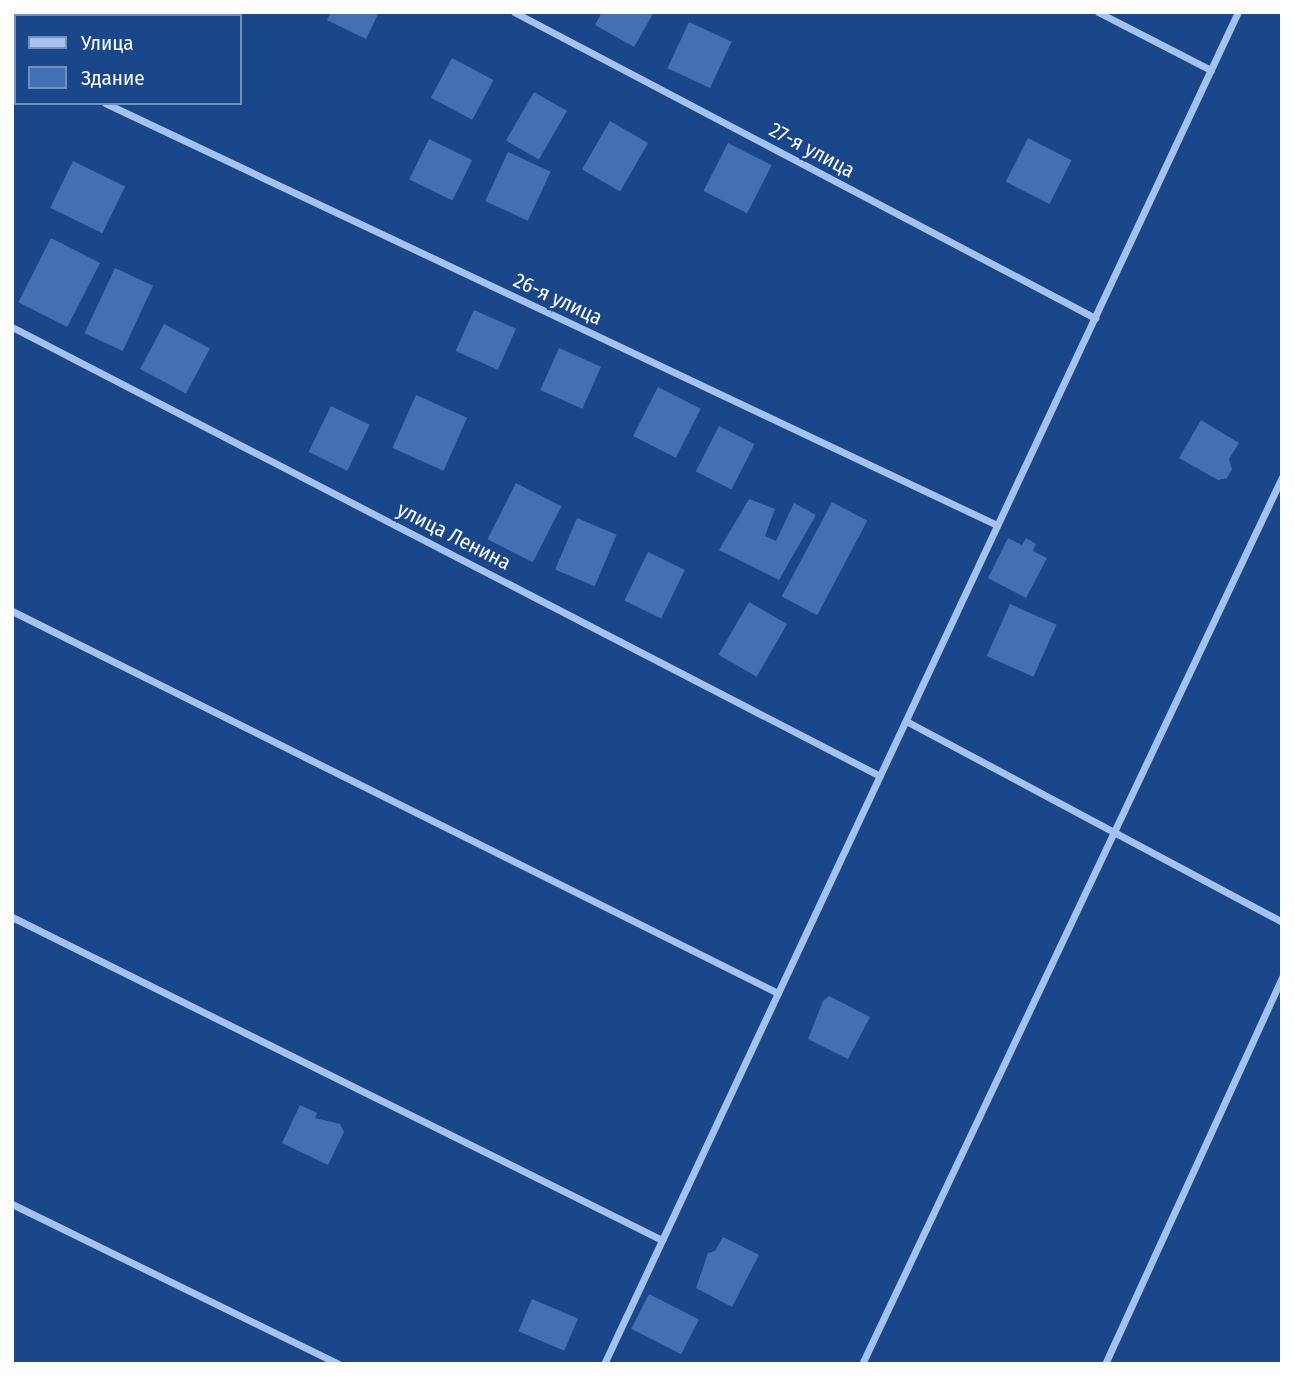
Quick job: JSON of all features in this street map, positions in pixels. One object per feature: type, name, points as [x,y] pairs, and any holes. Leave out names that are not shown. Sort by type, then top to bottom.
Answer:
[{"type":"street","name":"27-я улица","points":[[514,12],[1094,318]]},
{"type":"street","points":[[1098,12],[1211,70]]},
{"type":"street","points":[[604,1364],[1238,12]]},
{"type":"street","name":"26-я улица","points":[[109,105],[997,525]]},
{"type":"street","name":"улица Ленина","points":[[12,327],[880,776]]},
{"type":"street","points":[[862,1364],[1282,477]]},
{"type":"street","points":[[12,611],[778,993]]},
{"type":"street","points":[[906,721],[1282,922]]},
{"type":"street","points":[[12,917],[662,1240]]},
{"type":"street","points":[[1105,1364],[1282,977]]},
{"type":"street","points":[[12,1204],[338,1364]]},
{"type":"building","points":[[45,12],[85,12],[64,14],[44,14]]},
{"type":"building","points":[[331,12],[379,12],[366,39],[327,20]]},
{"type":"building","points":[[602,12],[654,12],[634,47],[595,25]]},
{"type":"building","points":[[689,22],[732,42],[710,88],[667,68]]},
{"type":"building","points":[[452,58],[493,80],[472,120],[431,98]]},
{"type":"building","points":[[534,92],[567,111],[539,159],[506,140]]},
{"type":"building","points":[[610,121],[648,143],[620,191],[582,169]]},
{"type":"building","points":[[1028,138],[1072,160],[1049,204],[1006,182]]},
{"type":"building","points":[[429,139],[472,160],[452,200],[409,179]]},
{"type":"building","points":[[728,143],[772,165],[747,213],[703,191]]},
{"type":"building","points":[[508,152],[551,172],[528,221],[485,201]]},
{"type":"building","points":[[73,161],[125,186],[102,233],[50,208]]},
{"type":"building","points":[[51,238],[100,263],[67,327],[18,302]]},
{"type":"building","points":[[115,268],[153,286],[123,351],[85,333]]},
{"type":"building","points":[[474,310],[516,329],[498,370],[456,351]]},
{"type":"building","points":[[164,324],[210,348],[186,393],[140,369]]},
{"type":"building","points":[[559,348],[601,367],[582,409],[540,390]]},
{"type":"building","points":[[658,387],[701,409],[676,458],[633,436]]},
{"type":"building","points":[[416,395],[467,418],[444,471],[392,448]]},
{"type":"building","points":[[331,406],[370,425],[347,471],[309,452]]},
{"type":"building","points":[[1201,420],[1239,443],[1229,459],[1232,469],[1227,478],[1218,480],[1179,458]]},
{"type":"building","points":[[719,426],[755,444],[731,490],[696,471]]},
{"type":"building","points":[[516,483],[561,506],[533,562],[487,539]]},
{"type":"building","points":[[749,499],[775,509],[765,536],[776,541],[794,503],[816,515],[779,580],[719,550]]},
{"type":"building","points":[[832,502],[867,521],[817,615],[782,596]]},
{"type":"building","points":[[577,518],[617,535],[595,586],[555,570]]},
{"type":"building","points":[[1008,538],[1022,545],[1026,538],[1036,544],[1033,551],[1047,558],[1026,598],[988,578]]},
{"type":"building","points":[[648,552],[685,570],[661,619],[624,601]]},
{"type":"building","points":[[749,602],[787,624],[757,677],[718,655]]},
{"type":"building","points":[[1010,604],[1057,625],[1033,677],[987,656]]},
{"type":"building","points":[[829,996],[870,1017],[848,1059],[808,1039],[823,1001]]},
{"type":"building","points":[[300,1105],[317,1113],[315,1118],[340,1124],[344,1132],[328,1165],[282,1143]]},
{"type":"building","points":[[723,1237],[759,1255],[732,1307],[696,1288],[708,1253],[715,1251]]},
{"type":"building","points":[[649,1294],[699,1319],[681,1354],[631,1329]]},
{"type":"building","points":[[532,1299],[578,1319],[564,1351],[518,1331]]}]
